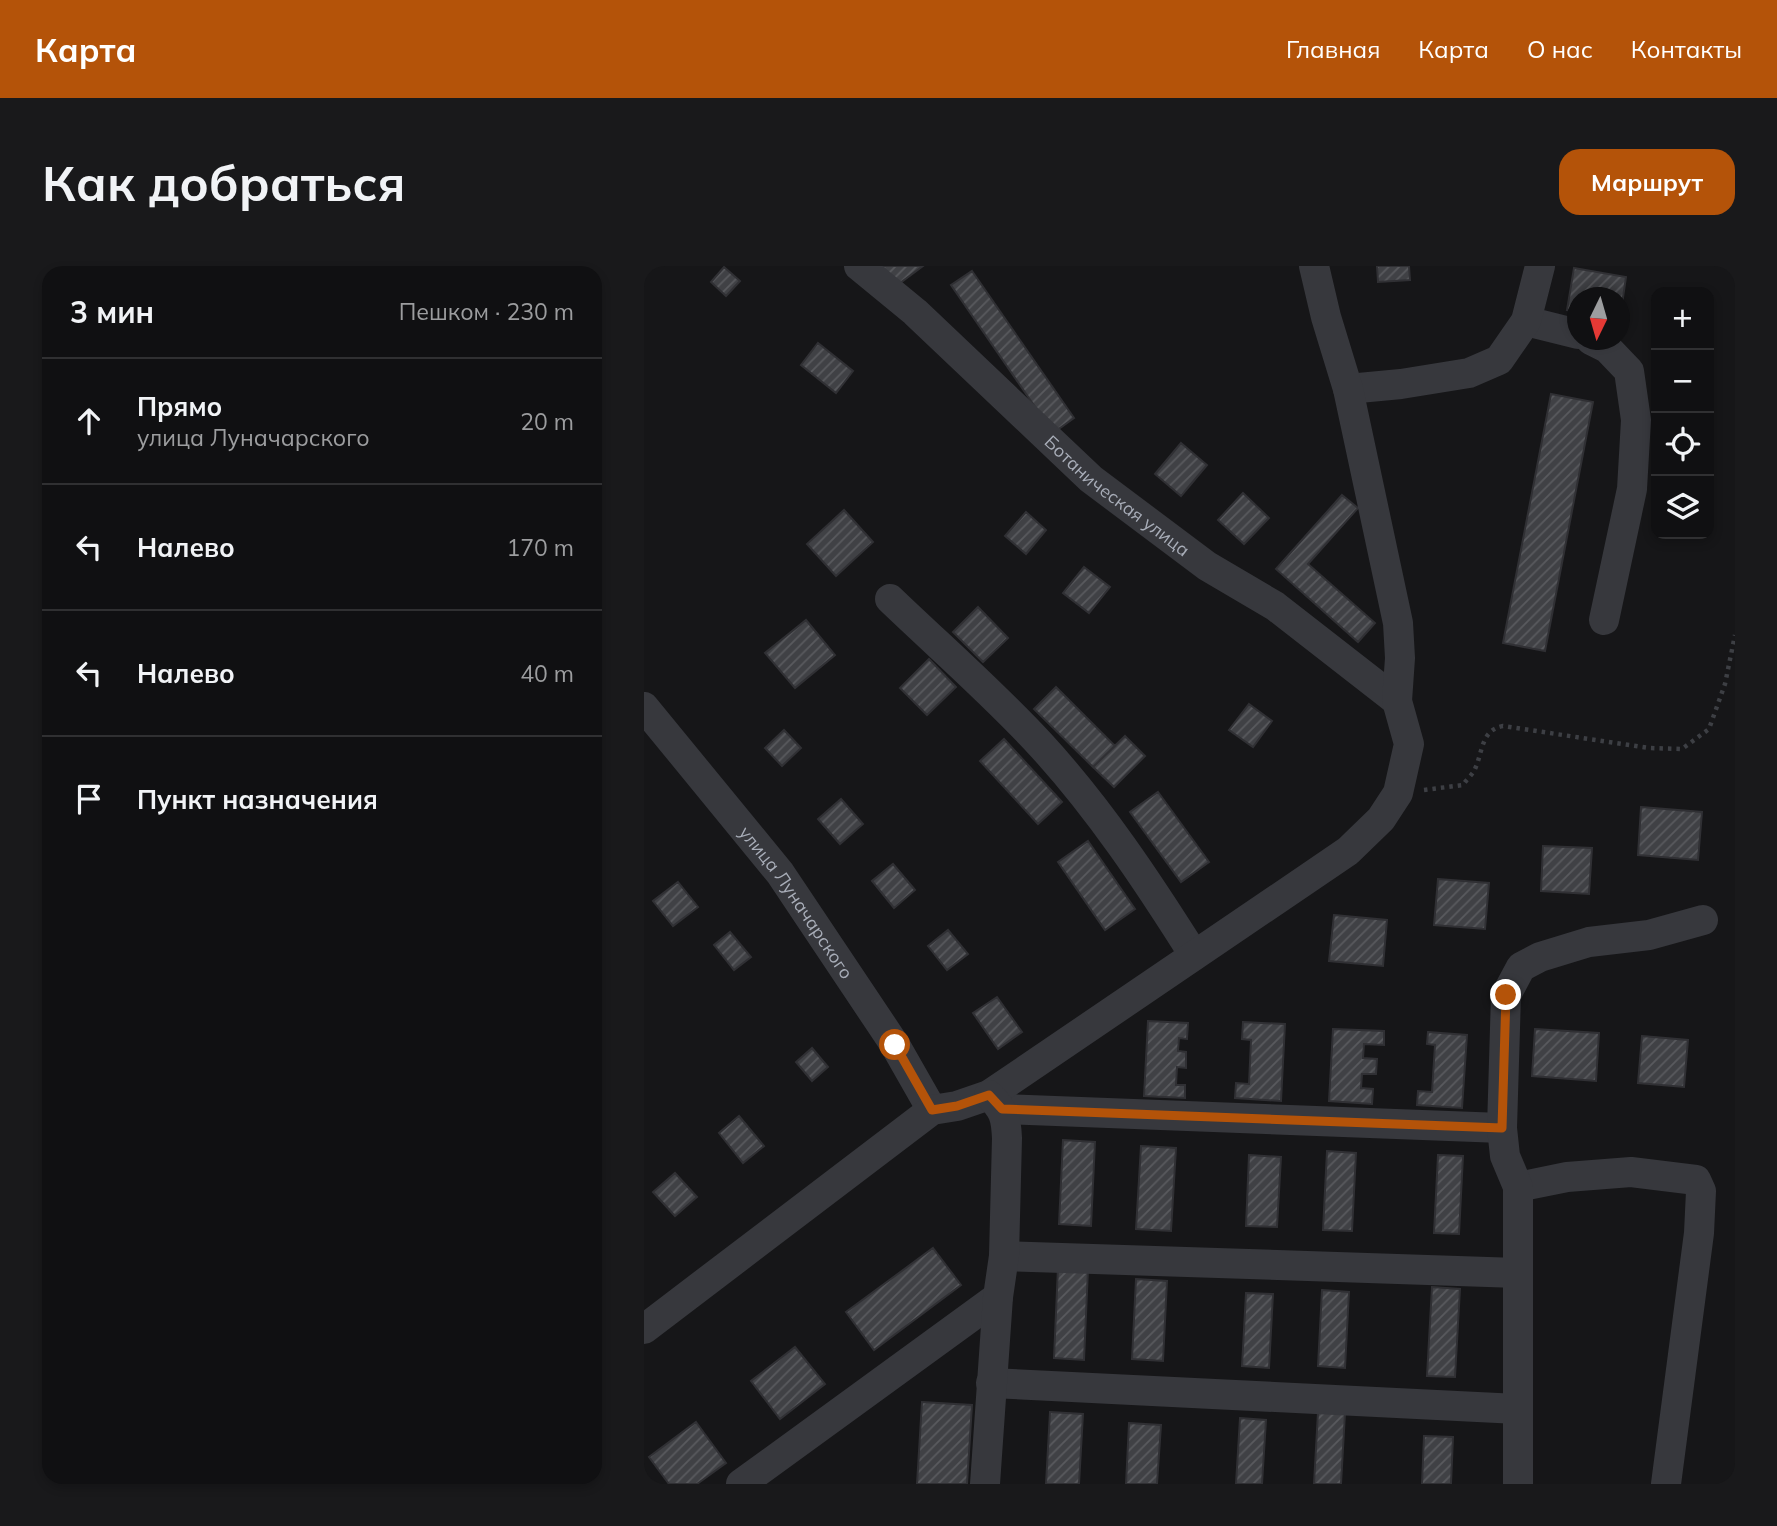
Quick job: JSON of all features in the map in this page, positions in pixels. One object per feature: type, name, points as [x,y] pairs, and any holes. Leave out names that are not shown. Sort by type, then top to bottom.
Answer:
[{"type":"street","name":"Ботаническая улица","points":[[859,266],[915,312],[1091,479],[1207,566],[1275,606],[1397,701]]},
{"type":"street","points":[[996,1102],[1194,955],[1348,851],[1381,819],[1398,793],[1409,744],[1397,701],[1400,658],[1398,624],[1348,389],[1325,317],[1314,266]]},
{"type":"street","points":[[1348,389],[1469,373],[1499,360],[1526,321],[1539,266]]},
{"type":"street","points":[[1526,321],[1567,330]]},
{"type":"street","points":[[1604,620],[1632,489],[1636,420],[1629,371],[1609,350]]},
{"type":"street","points":[[890,599],[1047,752],[1134,864],[1194,955]]},
{"type":"street","name":"улица Луначарского","points":[[644,707],[780,873],[895,1045],[932,1110]]},
{"type":"street","points":[[1518,1484],[1518,1187],[1505,1156],[1502,1128],[1506,995],[1521,967],[1540,957],[1589,942],[1649,935],[1703,920]]},
{"type":"street","points":[[985,1484],[998,1297],[1004,1256],[1007,1123],[996,1102]]},
{"type":"street","points":[[645,1327],[932,1110],[996,1102],[1502,1128]]},
{"type":"street","points":[[1518,1187],[1567,1177],[1631,1172],[1696,1180],[1701,1191],[1699,1233],[1666,1484]]},
{"type":"street","points":[[1004,1256],[1518,1273]]},
{"type":"street","points":[[741,1484],[998,1297]]},
{"type":"street","points":[[991,1383],[1518,1409]]},
{"type":"path","points":[[1398,793],[1463,785],[1474,771],[1484,739],[1494,728],[1503,726],[1649,748],[1682,749],[1709,729],[1725,684],[1735,635]]},
{"type":"building","points":[[882,266],[923,266],[896,286]]},
{"type":"building","points":[[1377,266],[1409,266],[1410,280],[1378,282]]},
{"type":"building","points":[[724,267],[740,281],[726,296],[711,282]]},
{"type":"building","points":[[1574,268],[1626,277],[1625,287],[1571,287]]},
{"type":"building","points":[[972,271],[1074,418],[1053,433],[951,285]]},
{"type":"building","points":[[818,343],[853,371],[836,393],[801,365]]},
{"type":"building","points":[[1551,394],[1593,402],[1545,651],[1503,643]]},
{"type":"building","points":[[1181,443],[1207,465],[1181,496],[1155,474]]},
{"type":"building","points":[[1243,493],[1269,518],[1244,544],[1218,520]]},
{"type":"building","points":[[1342,495],[1358,508],[1308,564],[1375,623],[1358,642],[1276,569]]},
{"type":"building","points":[[844,510],[873,542],[836,576],[807,544]]},
{"type":"building","points":[[1026,512],[1046,530],[1026,554],[1005,536]]},
{"type":"building","points":[[1084,567],[1110,587],[1089,613],[1063,593]]},
{"type":"building","points":[[978,607],[1008,638],[983,662],[953,632]]},
{"type":"building","points":[[806,620],[835,655],[795,688],[765,653]]},
{"type":"building","points":[[929,659],[956,687],[927,715],[900,688]]},
{"type":"building","points":[[1056,687],[1115,746],[1093,767],[1034,709]]},
{"type":"building","points":[[1249,704],[1272,721],[1253,747],[1229,730]]},
{"type":"building","points":[[784,730],[801,748],[782,766],[765,748]]},
{"type":"building","points":[[1125,736],[1145,756],[1114,787],[1093,767]]},
{"type":"building","points":[[1004,739],[1062,802],[1038,824],[980,761]]},
{"type":"building","points":[[1158,792],[1209,862],[1181,882],[1130,812]]},
{"type":"building","points":[[841,799],[863,824],[840,844],[818,819]]},
{"type":"building","points":[[1641,807],[1702,812],[1698,860],[1638,855]]},
{"type":"building","points":[[1088,841],[1135,909],[1105,930],[1058,862]]},
{"type":"building","points":[[1543,846],[1592,848],[1589,894],[1541,891]]},
{"type":"building","points":[[893,864],[915,890],[894,908],[872,881]]},
{"type":"building","points":[[1438,879],[1489,883],[1485,929],[1434,925]]},
{"type":"building","points":[[678,882],[698,907],[673,926],[653,901]]},
{"type":"building","points":[[1334,915],[1387,920],[1383,966],[1329,961]]},
{"type":"building","points":[[948,930],[968,954],[947,970],[928,946]]},
{"type":"building","points":[[730,932],[751,957],[734,970],[714,945]]},
{"type":"building","points":[[997,997],[1022,1032],[998,1049],[973,1013]]},
{"type":"building","points":[[1148,1021],[1188,1023],[1187,1039],[1179,1038],[1178,1051],[1186,1052],[1186,1068],[1177,1067],[1176,1085],[1185,1085],[1185,1098],[1144,1096]]},
{"type":"building","points":[[1243,1022],[1285,1024],[1281,1101],[1235,1098],[1236,1083],[1249,1084],[1251,1040],[1242,1039]]},
{"type":"building","points":[[1333,1029],[1384,1031],[1384,1045],[1364,1044],[1363,1058],[1377,1059],[1376,1074],[1362,1074],[1361,1088],[1373,1089],[1372,1104],[1329,1101]]},
{"type":"building","points":[[1535,1029],[1599,1033],[1596,1081],[1532,1076]]},
{"type":"building","points":[[1428,1032],[1467,1035],[1462,1108],[1417,1105],[1418,1091],[1432,1092],[1435,1045],[1427,1044]]},
{"type":"building","points":[[1642,1036],[1688,1040],[1684,1087],[1638,1083]]},
{"type":"building","points":[[812,1048],[828,1067],[812,1081],[796,1062]]},
{"type":"building","points":[[739,1116],[764,1146],[743,1163],[719,1133]]},
{"type":"building","points":[[1063,1140],[1095,1142],[1091,1226],[1059,1224]]},
{"type":"building","points":[[1141,1146],[1176,1148],[1171,1231],[1136,1229]]},
{"type":"building","points":[[1327,1151],[1356,1153],[1352,1231],[1323,1230]]},
{"type":"building","points":[[1249,1155],[1281,1157],[1277,1227],[1246,1226]]},
{"type":"building","points":[[1438,1155],[1463,1156],[1459,1234],[1434,1233]]},
{"type":"building","points":[[675,1173],[697,1197],[675,1216],[653,1192]]},
{"type":"building","points":[[933,1248],[961,1285],[874,1350],[846,1312]]},
{"type":"building","points":[[1058,1267],[1088,1269],[1084,1360],[1054,1358]]},
{"type":"building","points":[[1136,1279],[1167,1281],[1163,1361],[1132,1359]]},
{"type":"building","points":[[1432,1287],[1460,1289],[1455,1377],[1427,1376]]},
{"type":"building","points":[[1322,1290],[1349,1292],[1345,1368],[1318,1366]]},
{"type":"building","points":[[1246,1293],[1273,1294],[1269,1368],[1242,1366]]},
{"type":"building","points":[[795,1347],[825,1384],[780,1419],[751,1381]]},
{"type":"building","points":[[922,1402],[972,1405],[967,1484],[917,1484]]},
{"type":"building","points":[[1050,1412],[1083,1414],[1079,1484],[1046,1484]]},
{"type":"building","points":[[1318,1412],[1345,1413],[1341,1484],[1314,1484]]},
{"type":"building","points":[[1240,1418],[1266,1420],[1262,1484],[1236,1484]]},
{"type":"building","points":[[696,1422],[726,1463],[697,1484],[669,1484],[649,1457]]},
{"type":"building","points":[[1129,1423],[1161,1425],[1157,1484],[1126,1484]]},
{"type":"building","points":[[1424,1436],[1453,1437],[1451,1484],[1422,1484]]},
{"type":"route","points":[[895,1045],[932,1110],[957,1106],[989,1095],[1002,1109],[1502,1128],[1506,995]]}]
